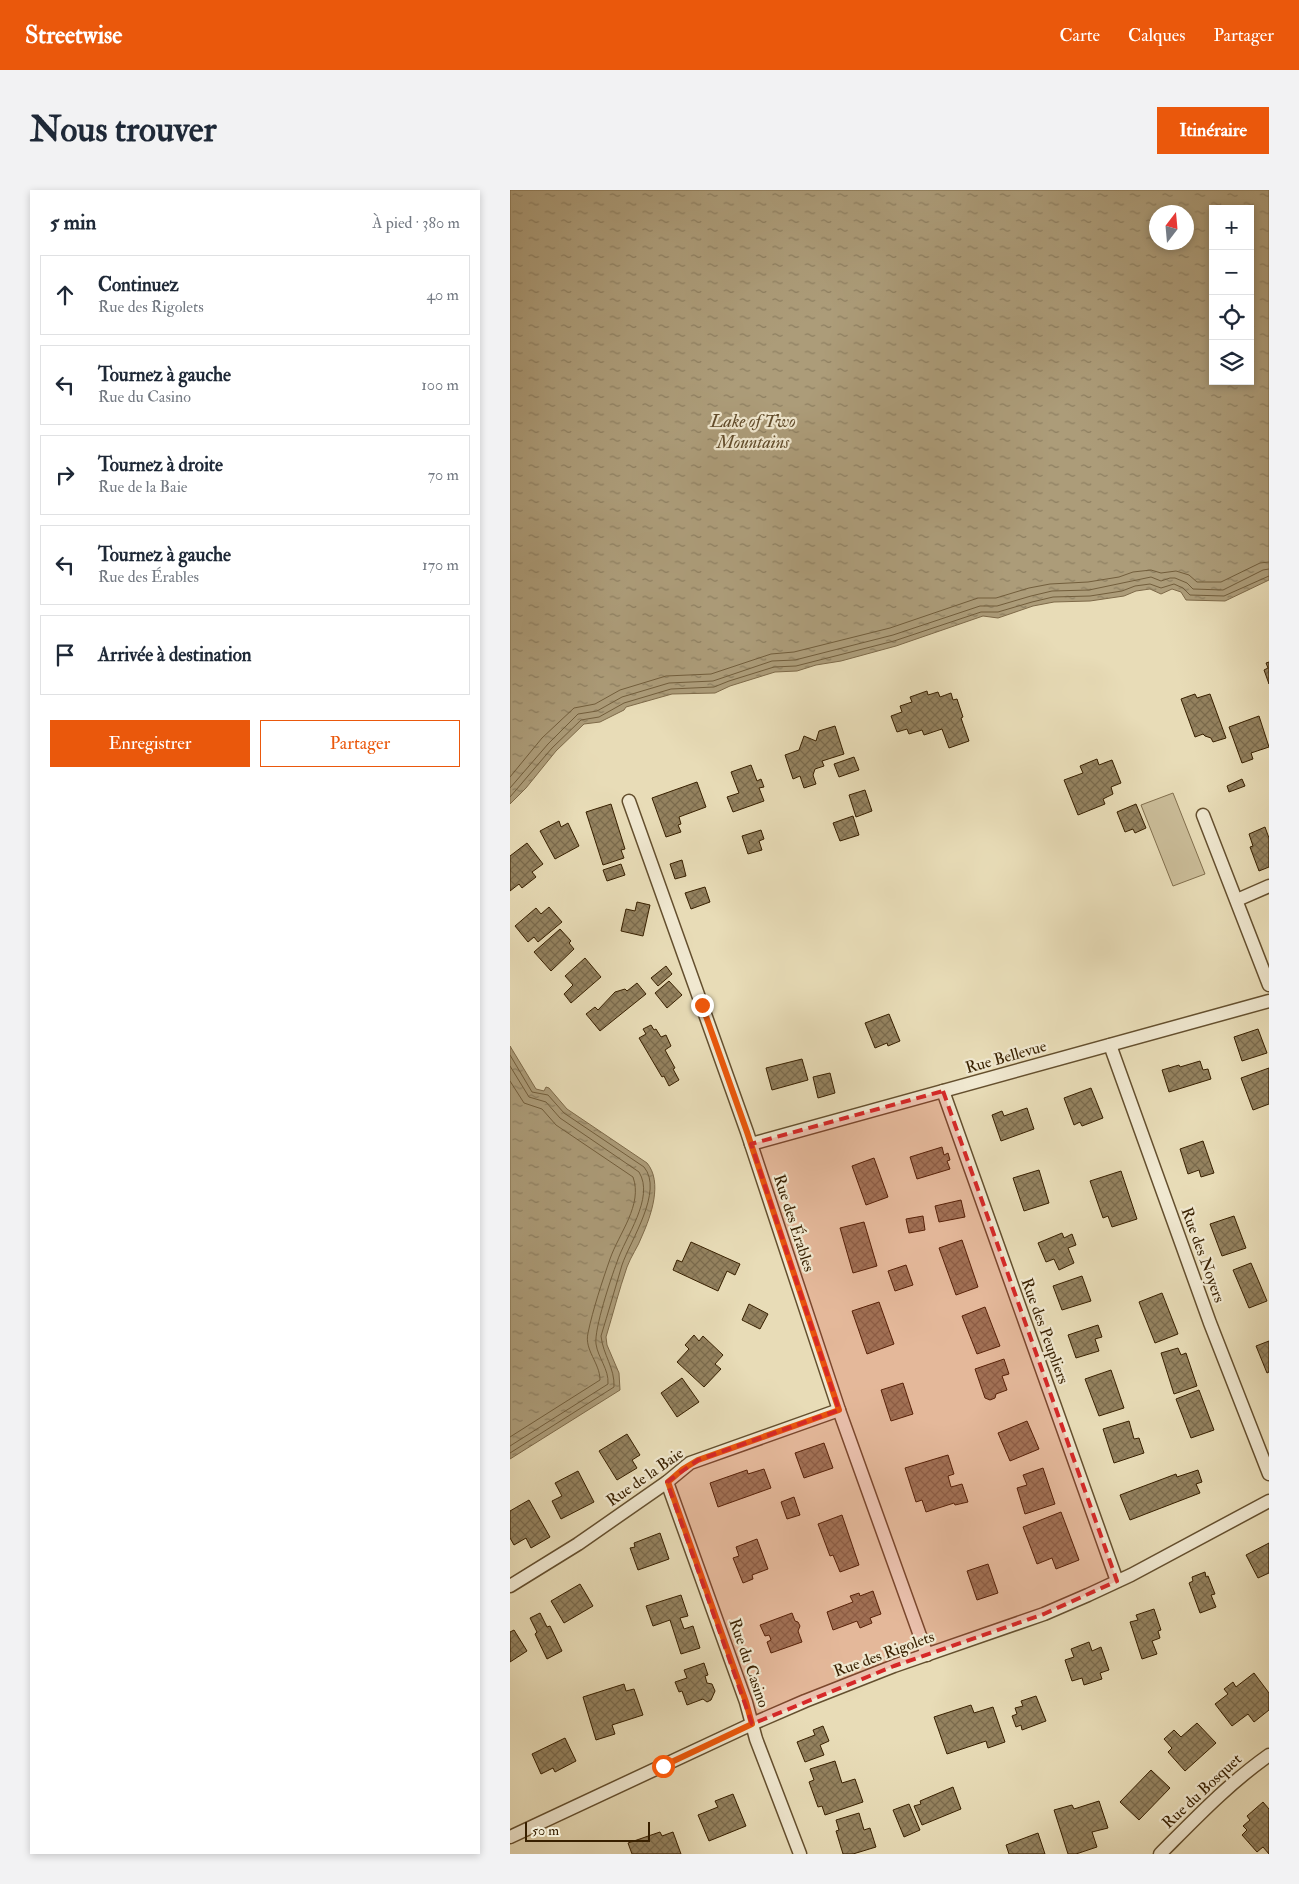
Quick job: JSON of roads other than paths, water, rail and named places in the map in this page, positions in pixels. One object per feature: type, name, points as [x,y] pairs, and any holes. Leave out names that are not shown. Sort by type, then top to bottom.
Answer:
[{"type":"street","name":"Rue des Érables","points":[[629,801],[751,1144],[839,1410],[927,1655]]},
{"type":"street","points":[[1203,815],[1269,985]]},
{"type":"street","points":[[1237,900],[1269,886]]},
{"type":"street","name":"Rue Bellevue","points":[[751,1144],[1269,1001]]},
{"type":"street","name":"Rue des Noyers","points":[[1110,1045],[1210,1323],[1269,1474]]},
{"type":"street","name":"Rue des Peupliers","points":[[943,1091],[1117,1581]]},
{"type":"street","name":"Rue de la Baie","points":[[510,1586],[578,1544],[698,1460],[839,1410]]},
{"type":"street","name":"Rue du Casino","points":[[668,1482],[724,1637],[746,1702],[756,1739],[800,1854]]},
{"type":"street","name":"Rue des Rigolets","points":[[510,1837],[752,1724],[856,1681],[1044,1614],[1117,1581],[1269,1501]]},
{"type":"street","name":"Rue du Bosquet","points":[[1160,1854],[1214,1799],[1248,1769],[1269,1755]]},
{"type":"water","name":"Lake of Two Mountains","points":[[510,190],[1269,190],[1269,580],[1225,601],[1186,600],[1181,592],[1172,589],[1161,594],[1150,589],[1136,591],[1124,596],[1090,601],[1054,602],[1033,606],[998,618],[983,616],[896,646],[841,661],[816,665],[797,671],[775,672],[730,686],[715,693],[672,694],[626,707],[624,710],[600,722],[584,724],[556,751],[526,788],[510,804]]},
{"type":"water","points":[[510,1046],[536,1089],[544,1091],[546,1087],[549,1088],[567,1109],[647,1163],[652,1171],[655,1189],[649,1219],[627,1267],[606,1337],[607,1345],[619,1373],[620,1390],[510,1459]]}]
